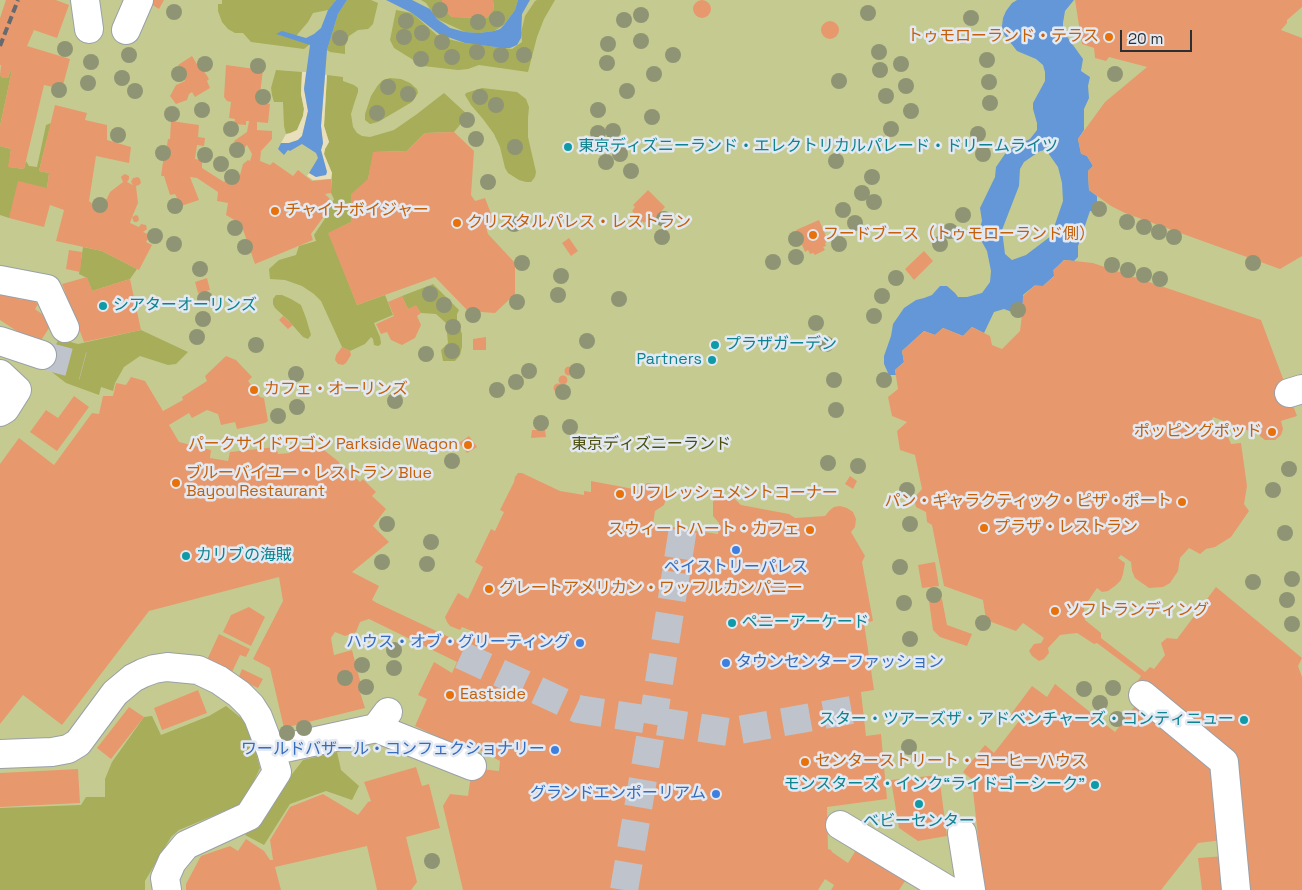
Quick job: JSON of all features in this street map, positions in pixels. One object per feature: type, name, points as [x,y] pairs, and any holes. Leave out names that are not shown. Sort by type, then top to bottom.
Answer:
[{"type":"street","points":[[85,0],[90,29]]},
{"type":"street","points":[[126,30],[140,0]]},
{"type":"street","points":[[0,280],[47,289],[65,328]]},
{"type":"street","points":[[0,341],[42,355]]},
{"type":"street","points":[[0,374],[17,390],[5,409],[0,412]]},
{"type":"street","points":[[0,754],[52,752],[68,749],[78,743],[115,693],[125,684],[143,673],[167,667],[198,670],[219,680],[239,694],[251,706],[258,717],[277,772],[248,816],[186,845],[172,862],[165,878],[167,890]]},
{"type":"street","points":[[1143,695],[1224,762],[1236,890]]},
{"type":"street","points":[[271,751],[382,720],[472,766]]},
{"type":"street","points":[[840,825],[948,890]]},
{"type":"street","points":[[962,833],[971,890]]},
{"type":"green space","name":"東京ディズニーランド","points":[[0,0],[1302,0],[1302,890],[0,890]]},
{"type":"green space","points":[[222,0],[336,0],[328,10],[313,13],[296,36],[277,34],[310,44],[304,49],[251,42],[243,33],[235,33],[228,29],[222,22],[218,11],[218,4],[222,4]]},
{"type":"green space","points":[[347,0],[371,0],[378,3],[373,24],[368,29],[358,30],[349,36],[345,46],[345,54],[330,52],[327,50],[338,14]]},
{"type":"green space","points":[[421,0],[442,0],[442,8],[452,17],[487,18],[494,9],[493,0],[518,0],[515,10],[504,25],[494,31],[479,33],[465,32],[437,19],[426,3]]},
{"type":"green space","points":[[537,0],[555,0],[544,19],[537,37],[528,72],[479,65],[458,70],[423,66],[394,48],[390,40],[396,10],[412,13],[439,37],[465,43],[512,49],[522,42],[521,33],[525,16]]},
{"type":"green space","points":[[11,70],[0,126],[0,75],[3,78],[8,78]]},
{"type":"green space","points":[[276,70],[302,72],[303,116],[297,130],[290,134],[286,134],[284,126],[283,102],[274,102],[272,95],[271,88]]},
{"type":"green space","points":[[327,75],[343,77],[343,81],[358,88],[351,114],[353,127],[362,136],[370,137],[394,130],[444,93],[468,115],[454,132],[425,133],[407,151],[374,152],[368,179],[351,222],[329,233],[357,305],[385,295],[393,315],[374,323],[380,337],[380,345],[374,345],[371,337],[365,344],[350,351],[342,347],[321,301],[302,286],[285,280],[270,279],[269,269],[279,260],[296,255],[299,246],[316,241],[314,235],[328,214],[327,212],[334,199],[331,193],[332,173],[324,154],[329,142],[324,126]]},
{"type":"green space","points":[[390,78],[401,79],[410,83],[417,89],[418,93],[412,102],[378,122],[370,124],[365,120],[365,114],[371,96],[383,80]]},
{"type":"green space","points":[[482,88],[517,92],[526,99],[529,107],[528,137],[536,172],[531,182],[519,180],[508,173],[494,134],[465,95]]},
{"type":"green space","points":[[51,123],[39,171],[49,173],[47,188],[9,218],[0,215],[0,146],[11,149],[9,167],[24,169],[26,161],[29,166],[37,167],[46,125]]},
{"type":"green space","points":[[83,247],[102,251],[137,269],[130,279],[92,291],[87,278],[79,274]]},
{"type":"green space","points":[[433,284],[459,310],[457,320],[462,334],[462,347],[460,355],[455,361],[443,361],[441,350],[448,343],[446,323],[436,314],[421,313],[416,306],[408,309],[402,296]]},
{"type":"green space","points":[[276,295],[282,295],[301,305],[311,335],[308,339],[303,337],[275,308],[273,299]]},
{"type":"green space","points":[[141,330],[188,352],[176,364],[168,365],[140,356],[124,367],[115,383],[113,391],[101,387],[99,395],[66,383],[44,366],[59,339],[78,344]]},
{"type":"green space","points":[[226,706],[245,721],[251,733],[260,768],[239,805],[179,830],[171,837],[145,881],[145,890],[0,890],[0,808],[81,805],[86,797],[105,797],[105,779],[112,762],[144,717],[152,716],[161,735],[209,716]]},
{"type":"green space","points":[[337,752],[341,770],[359,786],[352,800],[326,791],[290,804],[264,845],[245,835],[303,760]]},
{"type":"sand","points":[[302,72],[306,72],[304,89],[308,111],[302,136],[298,140],[289,143],[281,143],[286,134],[297,130],[303,116]]},
{"type":"sand","points":[[325,75],[327,75],[324,126],[329,142],[324,154],[332,173],[331,179],[313,180],[307,176],[309,173],[316,177],[327,172],[321,150],[323,143],[321,126]]},
{"type":"water","points":[[336,0],[347,0],[338,14],[327,50],[321,126],[323,143],[321,150],[327,172],[326,175],[316,177],[309,173],[318,158],[316,153],[302,144],[290,151],[288,150],[284,155],[278,149],[281,143],[298,140],[302,136],[308,111],[304,89],[310,45],[276,34],[282,31],[306,38],[314,34],[321,28],[328,10]]},
{"type":"water","points":[[386,0],[412,0],[430,9],[437,19],[450,28],[479,33],[500,29],[515,10],[518,0],[530,0],[522,14],[521,38],[517,45],[503,48],[465,43],[439,34],[412,13]]},
{"type":"water","points":[[1017,0],[1074,0],[1065,11],[1063,31],[1083,59],[1081,71],[1090,77],[1088,86],[1089,98],[1084,109],[1084,130],[1078,139],[1081,153],[1087,156],[1093,166],[1088,171],[1089,190],[1097,196],[1097,206],[1090,211],[1078,246],[1078,257],[1074,261],[1064,260],[1054,270],[1054,276],[1043,286],[1034,286],[1023,295],[1023,303],[1012,312],[1004,309],[994,312],[984,333],[972,327],[963,336],[943,328],[935,335],[924,331],[902,351],[904,362],[895,370],[896,375],[889,375],[884,364],[884,356],[893,324],[904,308],[916,300],[932,295],[940,286],[947,286],[958,297],[967,297],[982,293],[990,282],[991,271],[987,251],[979,231],[982,221],[980,208],[995,177],[996,167],[1005,154],[1013,147],[1030,139],[1037,130],[1033,103],[1045,81],[1043,65],[1036,59],[1017,51],[1003,33],[1003,18],[1012,3]],"holes":[[[1046,150],[1058,167],[1062,183],[1063,201],[1051,236],[1026,255],[1012,260],[1005,254],[1002,230],[1019,186],[1020,169],[1024,162],[1040,151]]]},
{"type":"building","points":[[6,0],[56,0],[69,5],[57,38],[34,30],[27,46],[70,59],[62,89],[44,85],[24,169],[8,167],[11,149],[0,146],[0,126],[12,70],[8,78],[3,78],[0,75],[0,18]]},
{"type":"building","points":[[153,0],[164,0],[159,9],[151,4]]},
{"type":"building","points":[[442,0],[493,0],[494,9],[487,18],[452,17],[442,8]]},
{"type":"building","points":[[702,0],[708,3],[711,9],[708,15],[702,18],[696,15],[693,9],[696,3]]},
{"type":"building","points":[[1075,0],[1302,0],[1302,7],[1287,20],[1287,23],[1281,30],[1302,38],[1302,256],[1280,269],[1125,213],[1111,206],[1089,190],[1088,171],[1093,166],[1087,156],[1081,154],[1078,139],[1105,102],[1147,67],[1109,57],[1106,61],[1095,58],[1094,48],[1082,44]]},
{"type":"building","points":[[830,21],[836,24],[839,30],[836,36],[830,39],[824,36],[821,30],[824,24]]},
{"type":"building","points":[[192,56],[209,79],[207,81],[210,88],[195,97],[192,92],[187,100],[176,104],[170,96],[176,85],[185,81],[178,65]]},
{"type":"building","points":[[226,65],[263,70],[259,102],[270,104],[268,123],[257,122],[257,130],[272,131],[272,139],[261,151],[260,161],[270,165],[273,162],[293,176],[298,170],[312,181],[331,179],[331,193],[325,194],[330,199],[322,209],[327,212],[311,234],[313,240],[255,264],[241,224],[226,215],[228,203],[217,201],[218,192],[197,178],[190,177],[199,200],[181,206],[175,194],[170,195],[164,176],[161,176],[164,155],[167,155],[168,152],[166,151],[168,139],[170,139],[171,121],[199,125],[198,137],[205,138],[204,146],[197,145],[195,159],[202,160],[202,168],[224,182],[227,178],[230,181],[240,175],[243,164],[248,160],[250,161],[252,154],[247,145],[241,151],[234,141],[247,132],[249,121],[246,121],[246,125],[234,124],[235,119],[229,118],[231,102],[227,101],[224,97]]},
{"type":"building","points":[[55,105],[87,113],[85,120],[107,125],[107,140],[131,147],[129,163],[96,156],[89,201],[101,211],[110,192],[123,182],[121,177],[123,175],[129,176],[127,182],[133,185],[131,182],[133,178],[138,177],[140,179],[141,183],[136,186],[138,203],[130,223],[139,227],[141,224],[146,225],[147,229],[143,232],[150,235],[146,242],[152,245],[139,270],[102,251],[56,241],[64,210],[50,205],[44,227],[9,218],[18,181],[47,188],[49,173],[39,171]]},
{"type":"building","points":[[454,132],[474,151],[471,195],[475,201],[485,198],[495,224],[486,227],[488,234],[515,263],[515,294],[495,313],[468,311],[435,277],[357,305],[328,233],[351,222],[351,194],[368,179],[373,152],[407,151],[425,133]]},
{"type":"building","points":[[648,190],[665,207],[650,224],[647,220],[644,223],[642,221],[641,224],[633,215],[632,211],[635,207],[633,205]]},
{"type":"building","points":[[136,215],[139,220],[134,222],[132,217]]},
{"type":"building","points":[[819,220],[828,241],[825,243],[826,246],[823,247],[825,250],[815,255],[813,253],[810,254],[808,250],[805,252],[796,230]]},
{"type":"building","points":[[569,238],[578,251],[571,256],[562,243]]},
{"type":"building","points":[[69,250],[82,252],[80,272],[66,269]]},
{"type":"building","points":[[924,251],[933,261],[914,280],[905,269]]},
{"type":"building","points":[[1065,260],[1093,263],[1261,320],[1297,416],[1281,421],[1283,429],[1281,435],[1275,440],[1265,440],[1257,431],[1252,432],[1213,417],[1208,429],[1228,437],[1231,444],[1241,443],[1247,486],[1244,504],[1249,511],[1231,537],[1215,547],[1206,549],[1200,554],[1189,548],[1180,558],[1178,571],[1170,583],[1163,587],[1149,588],[1135,578],[1131,562],[1121,555],[1118,558],[1125,563],[1121,580],[1108,591],[1102,592],[1097,588],[1084,607],[1085,620],[1101,633],[1101,638],[1145,672],[1150,667],[1154,669],[1165,655],[1161,643],[1167,638],[1177,639],[1216,587],[1302,658],[1298,666],[1302,677],[1302,890],[1247,890],[1234,759],[1137,682],[1141,676],[1097,643],[1094,644],[1077,633],[1060,635],[1048,648],[1049,653],[1044,659],[1039,661],[1029,651],[1034,644],[1041,643],[1044,638],[1023,623],[1016,631],[986,620],[983,600],[944,586],[932,525],[927,522],[926,512],[916,507],[914,498],[922,489],[915,455],[900,450],[897,431],[907,422],[892,416],[888,397],[898,389],[895,370],[904,362],[902,351],[924,331],[935,335],[943,328],[963,336],[972,327],[990,336],[992,345],[1002,349],[1020,331],[1023,296],[1035,285],[1043,286],[1054,276],[1053,270]]},
{"type":"building","name":"シアターオーリンズ","points":[[87,277],[92,291],[130,279],[141,330],[84,342],[62,284]]},
{"type":"building","points":[[207,278],[210,290],[198,293],[195,282]]},
{"type":"building","points":[[4,289],[21,300],[25,295],[38,304],[35,309],[53,322],[38,345],[0,320],[0,293]]},
{"type":"building","points":[[402,296],[408,309],[416,305],[421,313],[417,316],[421,325],[415,338],[402,345],[391,340],[387,332],[381,334],[376,324],[394,316],[388,302]]},
{"type":"building","points":[[283,316],[293,325],[288,329],[279,320]]},
{"type":"building","points":[[486,337],[486,350],[473,350],[473,339]]},
{"type":"building","points":[[342,347],[350,351],[351,355],[343,365],[338,364],[335,360]]},
{"type":"building","points":[[226,356],[236,360],[252,377],[248,381],[260,397],[264,398],[268,421],[237,429],[235,422],[221,425],[218,414],[207,410],[192,418],[189,413],[169,425],[179,442],[211,450],[210,458],[228,461],[230,452],[276,447],[278,454],[290,453],[289,447],[312,444],[315,450],[324,450],[339,462],[340,469],[345,467],[360,482],[363,479],[376,492],[372,496],[386,509],[373,526],[389,542],[352,572],[379,586],[372,600],[466,645],[472,631],[462,627],[460,630],[450,626],[445,617],[458,593],[468,599],[483,567],[475,562],[491,529],[495,531],[504,512],[500,510],[518,473],[522,473],[560,491],[584,495],[584,491],[591,492],[591,481],[639,490],[647,483],[660,485],[667,496],[664,505],[655,511],[653,524],[718,534],[719,523],[713,516],[713,502],[715,497],[721,495],[732,496],[741,505],[789,514],[795,518],[825,516],[834,507],[840,506],[853,512],[856,519],[855,527],[851,532],[865,556],[862,562],[873,621],[864,623],[874,690],[861,692],[866,736],[881,734],[887,799],[827,807],[828,849],[848,863],[856,850],[905,881],[899,890],[831,890],[834,885],[825,879],[818,890],[463,890],[443,806],[450,794],[468,796],[472,768],[499,771],[500,761],[478,749],[475,755],[415,726],[427,699],[418,695],[434,662],[452,673],[457,662],[369,619],[360,622],[356,632],[345,636],[335,632],[331,638],[334,655],[352,650],[362,688],[359,689],[365,708],[284,728],[270,668],[253,659],[283,601],[279,577],[149,611],[62,725],[23,695],[0,724],[0,464],[19,438],[54,465],[92,413],[99,414],[103,396],[113,396],[116,383],[126,385],[131,377],[145,381],[163,411],[183,400],[182,397],[207,381],[205,376]]},
{"type":"building","points":[[569,366],[574,371],[569,376],[564,371]]},
{"type":"building","points":[[563,375],[568,380],[563,385],[558,380]]},
{"type":"building","points":[[558,383],[563,388],[558,393],[553,388]]},
{"type":"building","points":[[74,396],[89,407],[57,451],[30,432],[46,410],[58,418]]},
{"type":"building","points":[[532,430],[545,430],[546,437],[531,438]]},
{"type":"building","points":[[469,436],[477,447],[467,453],[459,443]]},
{"type":"building","points":[[850,476],[857,481],[853,489],[845,484]]},
{"type":"building","points":[[935,562],[939,586],[922,588],[918,565]]},
{"type":"building","points":[[942,599],[947,625],[972,634],[967,646],[940,637],[933,630],[929,601]]},
{"type":"building","points":[[249,607],[265,617],[251,646],[223,632],[231,615]]},
{"type":"building","points":[[219,634],[250,649],[246,657],[240,655],[232,672],[207,660]]},
{"type":"building","points":[[242,669],[263,679],[258,688],[238,679]]},
{"type":"building","name":"モンスターズ・インク“ライドゴーシーク”","points":[[1055,684],[1115,732],[1138,702],[1215,762],[1223,840],[1198,843],[1161,890],[984,890],[973,791],[968,788],[974,781],[963,772],[985,745],[994,753],[1019,721],[1011,714],[1032,686],[1047,697]]},
{"type":"building","points":[[198,690],[207,713],[162,730],[154,708]]},
{"type":"building","points":[[129,707],[144,717],[111,759],[97,748]]},
{"type":"building","points":[[416,767],[422,786],[429,784],[440,828],[406,837],[417,882],[411,890],[377,890],[367,846],[275,867],[281,890],[186,890],[186,884],[201,856],[230,846],[238,851],[246,839],[264,851],[270,860],[273,860],[270,840],[290,807],[323,794],[358,815],[368,802],[371,801],[364,782]]},
{"type":"building","points":[[78,769],[80,803],[0,807],[0,773]]},
{"type":"building","name":"ベビーセンター","points":[[939,775],[947,836],[918,841],[899,828],[891,780]]},
{"type":"building","points":[[1225,856],[1229,890],[1202,890],[1198,858]]},
{"type":"tunnel","points":[[42,355],[83,366]]},
{"type":"tunnel","points":[[624,890],[683,528]]},
{"type":"tunnel","points":[[461,655],[578,709],[728,732],[863,708]]},
{"type":"railway","points":[[0,46],[18,0]]},
{"type":"place","name":"トゥモローランド・テラス","points":[[1109,37]]},
{"type":"place","name":"東京ディズニーランド・エレクトリカルパレード・ドリームライツ","points":[[568,147]]},
{"type":"place","name":"チャイナボイジャー","points":[[275,211]]},
{"type":"place","name":"クリスタルパレス・レストラン","points":[[457,223]]},
{"type":"place","name":"フードブース（トゥモローランド側）","points":[[813,235]]},
{"type":"place","name":"シアターオーリンズ","points":[[103,306]]},
{"type":"place","name":"プラザガーデン","points":[[715,345]]},
{"type":"place","name":"Partners","points":[[712,360]]},
{"type":"place","name":"カフェ・オーリンズ","points":[[254,390]]},
{"type":"place","name":"ポッピングポッド","points":[[1272,432]]},
{"type":"place","name":"パークサイドワゴン Parkside Wagon","points":[[468,445]]},
{"type":"place","name":"ブルーバイユー・レストラン Blue Bayou Restaurant","points":[[176,483]]},
{"type":"place","name":"リフレッシュメントコーナー","points":[[620,494]]},
{"type":"place","name":"パン・ギャラクティック・ピザ・ポート","points":[[1182,502]]},
{"type":"place","name":"プラザ・レストラン","points":[[984,528]]},
{"type":"place","name":"スウィートハート・カフェ","points":[[810,530]]},
{"type":"place","name":"ペイストリーパレス","points":[[736,550]]},
{"type":"place","name":"カリブの海賊","points":[[186,556]]},
{"type":"place","name":"グレートアメリカン・ワッフルカンパニー","points":[[489,589]]},
{"type":"place","name":"ソフトランディング","points":[[1055,611]]},
{"type":"place","name":"ペニーアーケード","points":[[732,623]]},
{"type":"place","name":"ハウス・オブ・グリーティング","points":[[580,643]]},
{"type":"place","name":"タウンセンターファッション","points":[[726,663]]},
{"type":"place","name":"Eastside","points":[[450,695]]},
{"type":"place","name":"スター・ツアーズザ・アドベンチャーズ・コンティニュー","points":[[1244,720]]},
{"type":"place","name":"ワールドバザール・コンフェクショナリー","points":[[555,750]]},
{"type":"place","name":"センターストリート・コーヒーハウス","points":[[805,762]]},
{"type":"place","name":"モンスターズ・インク“ライドゴーシーク”","points":[[1095,785]]},
{"type":"place","name":"グランドエンポーリアム","points":[[716,794]]},
{"type":"place","name":"ベビーセンター","points":[[919,804]]}]
